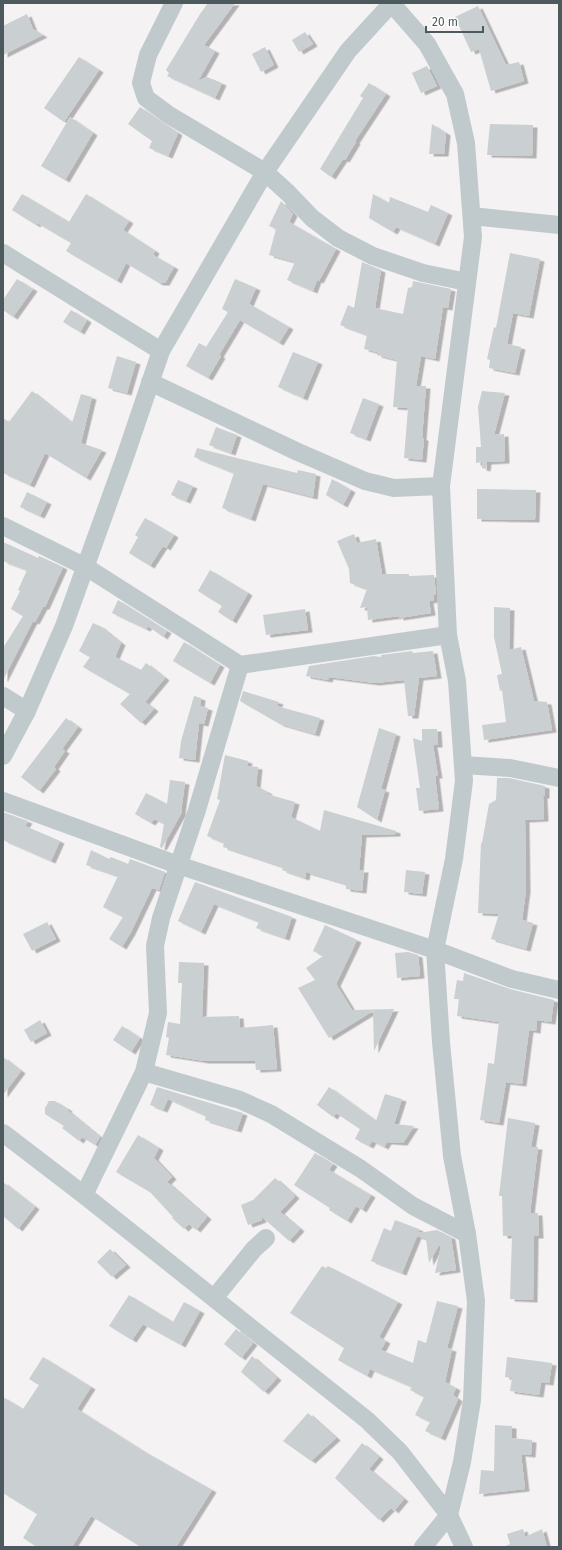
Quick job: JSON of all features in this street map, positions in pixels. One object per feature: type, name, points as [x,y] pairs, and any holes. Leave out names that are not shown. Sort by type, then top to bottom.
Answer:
[{"type":"street","points":[[174,3],[148,56],[141,83],[146,98],[169,115],[265,172],[312,218],[338,238],[374,256],[416,270],[468,282]]},
{"type":"street","points":[[3,756],[27,711],[64,626],[125,457],[161,351],[265,172],[348,51],[392,3],[427,44],[455,94],[466,143],[473,237],[441,486],[448,635],[457,681],[464,780],[454,859],[435,950],[441,1042],[452,1156],[467,1234],[476,1301],[472,1400],[462,1462],[449,1515],[423,1547]]},
{"type":"street","points":[[472,216],[559,225]]},
{"type":"street","points":[[3,252],[161,351]]},
{"type":"street","points":[[150,382],[298,452],[365,481],[394,488],[441,486]]},
{"type":"street","points":[[3,526],[86,567],[240,665],[448,635]]},
{"type":"street","points":[[84,1195],[144,1072],[158,1013],[155,946],[161,918],[196,810],[240,665]]},
{"type":"street","points":[[3,696],[27,711]]},
{"type":"street","points":[[463,765],[510,768],[559,778]]},
{"type":"street","points":[[3,802],[178,865],[435,950],[512,979],[559,990]]},
{"type":"street","points":[[144,1072],[240,1100],[271,1114],[361,1169],[413,1206],[467,1234]]},
{"type":"street","points":[[3,1133],[84,1195],[170,1264],[215,1297],[368,1420],[400,1452],[449,1515],[464,1547]]},
{"type":"street","points":[[215,1297],[244,1260],[266,1238]]},
{"type":"building","points":[[208,3],[235,3],[204,45],[215,51],[198,81],[207,77],[222,83],[215,98],[167,76],[169,73],[166,70]]},
{"type":"building","points":[[478,6],[506,65],[519,62],[524,81],[491,91],[479,49],[471,52],[455,17]]},
{"type":"building","points":[[27,14],[33,29],[43,35],[3,55],[3,26]]},
{"type":"building","points":[[305,32],[313,44],[299,52],[292,40]]},
{"type":"building","points":[[265,47],[274,65],[261,72],[252,54]]},
{"type":"building","points":[[79,57],[99,70],[64,122],[44,108]]},
{"type":"building","points":[[427,66],[437,86],[421,93],[412,73]]},
{"type":"building","points":[[369,83],[386,94],[355,141],[356,142],[345,160],[343,159],[331,177],[320,169],[363,98],[360,96]]},
{"type":"building","points":[[140,107],[178,133],[168,156],[149,148],[152,141],[128,124]]},
{"type":"building","points":[[70,117],[93,133],[65,180],[41,166]]},
{"type":"building","points":[[432,124],[446,133],[444,154],[429,154]]},
{"type":"building","points":[[490,124],[533,125],[532,156],[487,155]]},
{"type":"building","points":[[22,194],[69,222],[86,194],[129,221],[123,230],[155,251],[153,255],[174,267],[165,283],[159,283],[126,263],[117,281],[66,251],[71,243],[37,223],[36,225],[12,210]]},
{"type":"building","points":[[373,194],[389,203],[390,197],[428,212],[431,205],[448,213],[435,244],[396,227],[393,232],[369,218]]},
{"type":"building","points":[[281,201],[293,214],[289,222],[336,249],[319,281],[317,280],[313,291],[287,280],[295,262],[269,255],[276,229],[269,226]]},
{"type":"building","points":[[510,253],[540,259],[529,316],[513,313],[507,344],[521,347],[515,373],[489,368],[490,360],[487,359],[494,327],[496,328]]},
{"type":"building","points":[[362,262],[381,270],[375,308],[403,314],[408,288],[412,287],[413,281],[451,289],[448,308],[443,307],[435,359],[421,356],[416,386],[426,386],[422,460],[404,458],[408,408],[393,407],[397,360],[377,355],[377,352],[364,349],[367,335],[340,325],[348,305],[354,308]]},
{"type":"building","points":[[17,279],[33,289],[13,317],[3,310],[3,300]]},
{"type":"building","points":[[235,279],[256,288],[249,304],[289,327],[279,343],[240,320],[219,355],[221,356],[208,378],[186,366],[199,343],[206,347],[228,312],[222,309]]},
{"type":"building","points":[[71,310],[87,320],[80,332],[63,322]]},
{"type":"building","points":[[293,352],[318,362],[303,398],[278,387]]},
{"type":"building","points":[[117,356],[136,362],[127,393],[108,388]]},
{"type":"building","points":[[32,391],[72,423],[81,394],[92,397],[81,443],[102,450],[86,478],[45,453],[30,485],[3,473],[3,418],[9,422]]},
{"type":"building","points":[[482,391],[505,393],[494,435],[504,434],[505,461],[487,462],[486,469],[482,468],[482,462],[476,463],[476,447],[481,447],[478,407]]},
{"type":"building","points":[[363,398],[379,404],[366,439],[350,433]]},
{"type":"building","points":[[216,427],[237,435],[231,453],[209,445]]},
{"type":"building","points":[[197,448],[297,473],[298,470],[316,474],[313,497],[263,484],[251,519],[222,508],[234,473],[194,457]]},
{"type":"building","points":[[332,479],[351,490],[343,505],[326,495]]},
{"type":"building","points":[[178,480],[193,486],[186,501],[171,495]]},
{"type":"building","points":[[477,489],[536,490],[535,520],[477,519]]},
{"type":"building","points":[[27,492],[47,502],[40,516],[20,507]]},
{"type":"building","points":[[145,518],[174,535],[166,548],[163,546],[150,566],[129,553],[138,537],[135,535]]},
{"type":"building","points":[[354,534],[357,543],[376,539],[382,574],[409,574],[409,576],[434,575],[436,595],[433,595],[434,600],[429,601],[431,613],[399,618],[399,616],[368,620],[367,607],[360,608],[367,589],[350,583],[349,569],[337,541]]},
{"type":"building","points":[[3,542],[38,558],[39,556],[63,567],[45,607],[43,607],[35,622],[33,621],[3,680],[3,648],[23,616],[11,609],[20,591],[18,590],[27,570],[3,561]]},
{"type":"building","points":[[210,570],[248,593],[232,621],[218,612],[222,606],[198,591]]},
{"type":"building","points":[[118,600],[167,631],[163,637],[148,626],[146,629],[112,613]]},
{"type":"building","points":[[494,607],[510,608],[509,650],[521,647],[534,701],[547,702],[552,730],[484,740],[482,725],[506,722],[502,690],[500,691],[497,675],[502,674],[494,637]]},
{"type":"building","points":[[305,609],[308,630],[266,635],[263,615]]},
{"type":"building","points":[[93,623],[100,626],[121,643],[115,657],[141,670],[146,663],[165,678],[145,702],[154,709],[141,723],[120,704],[130,694],[83,667],[90,657],[79,651]]},
{"type":"building","points":[[184,642],[220,665],[210,683],[173,661]]},
{"type":"building","points":[[412,651],[413,653],[433,651],[437,676],[419,678],[414,716],[408,716],[404,680],[375,683],[329,677],[328,680],[306,676],[309,666],[374,656],[381,657],[381,655]]},
{"type":"building","points":[[243,691],[279,702],[277,706],[320,718],[315,734],[280,724],[240,701]]},
{"type":"building","points":[[194,696],[201,698],[200,706],[208,708],[204,724],[199,723],[195,760],[179,758],[181,741]]},
{"type":"building","points":[[66,718],[78,727],[62,749],[65,751],[54,767],[56,769],[39,791],[21,777]]},
{"type":"building","points":[[379,728],[396,734],[381,789],[385,790],[377,820],[357,807]]},
{"type":"building","points":[[422,729],[437,729],[438,745],[433,745],[438,776],[435,776],[439,809],[419,811],[416,788],[420,788],[413,738],[422,741]]},
{"type":"building","points":[[225,755],[248,761],[247,766],[258,767],[256,786],[268,792],[267,794],[295,802],[291,817],[320,831],[324,810],[396,831],[396,834],[362,835],[359,870],[364,870],[362,891],[346,889],[346,884],[306,872],[305,878],[282,870],[283,867],[223,847],[224,843],[207,836],[220,800],[217,799]]},
{"type":"building","points":[[497,778],[509,778],[545,786],[545,796],[543,796],[544,819],[525,820],[526,890],[522,920],[533,923],[526,949],[491,939],[499,914],[478,913],[481,843],[489,804],[496,800]]},
{"type":"building","points":[[170,780],[185,782],[182,812],[162,848],[160,847],[164,824],[154,819],[151,823],[135,814],[146,793],[167,804]]},
{"type":"building","points":[[3,812],[28,821],[25,826],[60,841],[51,861],[3,840]]},
{"type":"building","points":[[91,850],[109,859],[111,857],[128,864],[130,859],[165,872],[159,890],[152,888],[131,932],[122,947],[109,939],[123,917],[103,907],[118,876],[86,865]]},
{"type":"building","points":[[406,870],[425,872],[422,894],[404,892]]},
{"type":"building","points":[[195,882],[292,917],[285,938],[256,928],[259,922],[214,904],[201,932],[178,921]]},
{"type":"building","points":[[47,922],[56,939],[32,951],[23,934]]},
{"type":"building","points":[[325,925],[357,940],[336,984],[352,1010],[394,1009],[374,1051],[373,1011],[329,1038],[298,988],[315,980],[306,968],[323,956],[313,951]]},
{"type":"building","points":[[408,952],[418,955],[420,976],[397,978],[395,953]]},
{"type":"building","points":[[179,962],[204,963],[202,1017],[239,1016],[240,1028],[273,1025],[277,1069],[256,1070],[255,1061],[205,1061],[166,1055],[169,1038],[166,1037],[168,1022],[180,1024],[182,983],[178,983]]},
{"type":"building","points":[[464,973],[510,989],[554,1000],[551,1022],[537,1020],[536,1031],[529,1030],[522,1084],[506,1082],[499,1123],[480,1120],[488,1063],[494,1064],[499,1022],[457,1016],[459,999],[454,999],[457,980],[463,981]]},
{"type":"building","points":[[40,1020],[47,1033],[31,1042],[24,1030]]},
{"type":"building","points":[[122,1026],[140,1038],[131,1052],[113,1040]]},
{"type":"building","points":[[3,1057],[21,1071],[3,1095]]},
{"type":"building","points":[[157,1087],[243,1113],[237,1130],[205,1120],[206,1116],[168,1099],[163,1110],[150,1105]]},
{"type":"building","points":[[329,1087],[376,1121],[385,1094],[402,1099],[394,1124],[414,1126],[403,1143],[387,1142],[384,1147],[372,1141],[369,1146],[355,1139],[360,1129],[336,1113],[333,1117],[317,1105]]},
{"type":"building","points":[[49,1101],[55,1101],[68,1109],[67,1110],[100,1137],[95,1145],[82,1137],[79,1141],[62,1128],[64,1126],[45,1114],[45,1108]]},
{"type":"building","points":[[508,1118],[535,1123],[531,1147],[538,1147],[530,1213],[538,1213],[539,1236],[534,1236],[533,1300],[510,1299],[512,1236],[503,1236],[502,1196],[499,1196]]},
{"type":"building","points":[[138,1135],[159,1148],[154,1158],[172,1177],[167,1182],[207,1217],[196,1230],[189,1224],[184,1229],[172,1218],[173,1217],[150,1192],[116,1172]]},
{"type":"building","points":[[315,1153],[333,1164],[329,1170],[371,1195],[362,1210],[356,1206],[347,1221],[329,1210],[330,1208],[294,1185]]},
{"type":"building","points":[[275,1178],[295,1196],[280,1212],[300,1229],[289,1241],[261,1216],[262,1220],[248,1225],[241,1205],[253,1200]]},
{"type":"building","points":[[3,1182],[35,1207],[18,1229],[3,1216]]},
{"type":"building","points":[[395,1220],[419,1229],[418,1233],[437,1230],[451,1237],[456,1270],[435,1273],[441,1246],[439,1245],[429,1263],[426,1239],[417,1236],[402,1273],[371,1261],[384,1228],[391,1231]]},
{"type":"building","points":[[110,1249],[126,1265],[112,1277],[97,1262]]},
{"type":"building","points":[[322,1266],[326,1268],[328,1266],[398,1302],[379,1337],[386,1341],[381,1350],[413,1363],[418,1340],[426,1343],[437,1301],[458,1306],[447,1348],[452,1349],[445,1382],[456,1388],[453,1395],[458,1399],[441,1438],[425,1431],[430,1422],[415,1415],[424,1397],[410,1390],[412,1387],[370,1369],[367,1376],[338,1360],[344,1348],[290,1313]]},
{"type":"building","points":[[129,1295],[173,1322],[184,1302],[200,1311],[181,1345],[143,1324],[132,1340],[109,1326]]},
{"type":"building","points":[[236,1329],[253,1343],[241,1358],[224,1344]]},
{"type":"building","points":[[252,1356],[277,1378],[264,1392],[241,1372]]},
{"type":"building","points":[[43,1357],[91,1387],[77,1409],[145,1452],[212,1490],[176,1547],[141,1547],[91,1516],[72,1547],[37,1547],[23,1538],[37,1514],[3,1493],[3,1397],[23,1409],[39,1385],[29,1379]]},
{"type":"building","points":[[507,1357],[552,1363],[549,1383],[541,1382],[539,1395],[510,1391],[512,1378],[505,1377]]},
{"type":"building","points":[[308,1413],[336,1438],[311,1461],[283,1441]]},
{"type":"building","points":[[495,1425],[512,1426],[512,1438],[532,1440],[531,1455],[521,1454],[525,1489],[479,1494],[481,1470],[494,1471]]},
{"type":"building","points":[[362,1443],[379,1457],[369,1469],[404,1499],[394,1511],[391,1508],[379,1520],[335,1478]]},
{"type":"building","points":[[523,1529],[525,1537],[542,1529],[547,1547],[503,1547],[510,1544],[507,1534]]}]
